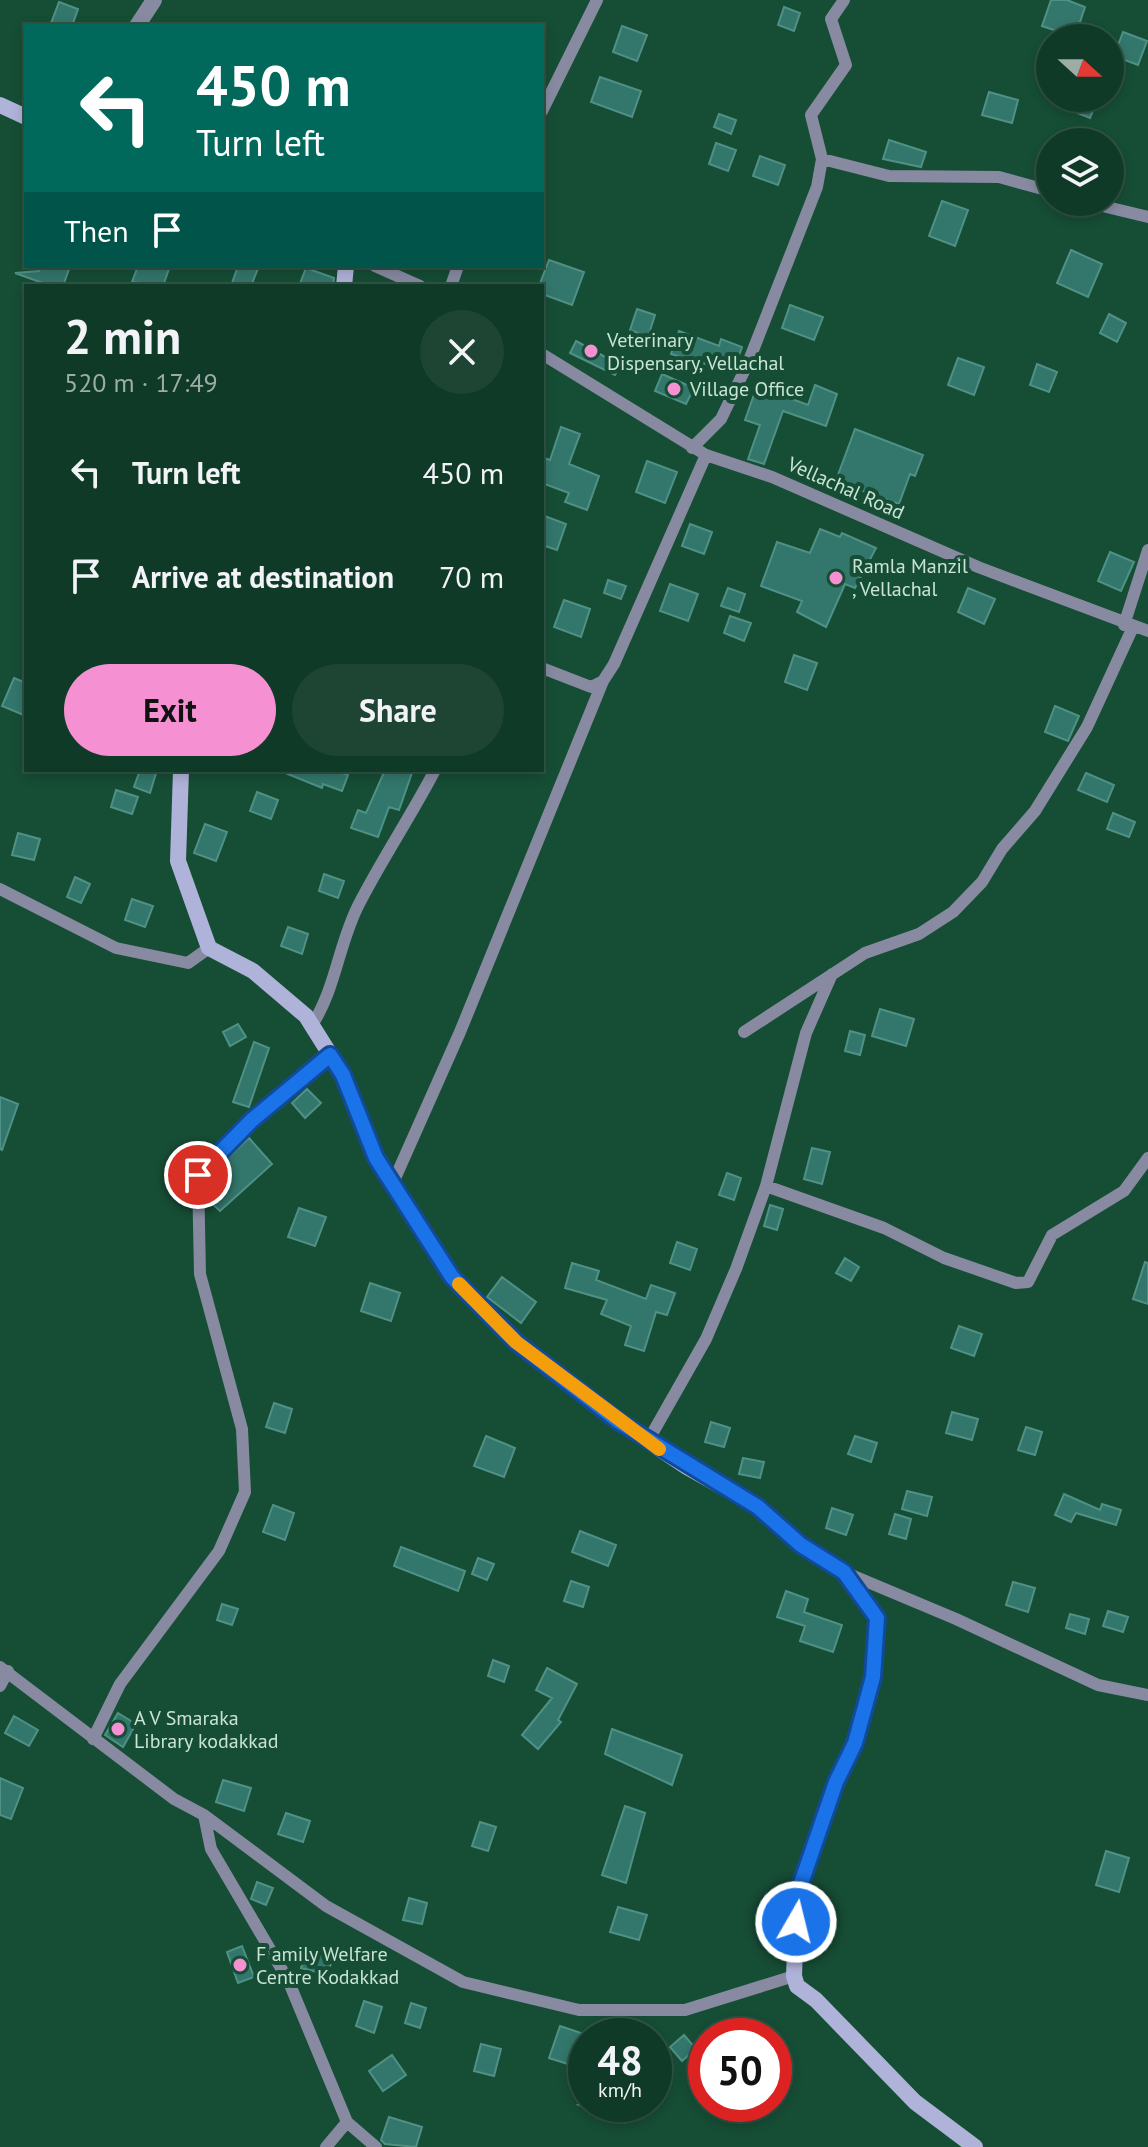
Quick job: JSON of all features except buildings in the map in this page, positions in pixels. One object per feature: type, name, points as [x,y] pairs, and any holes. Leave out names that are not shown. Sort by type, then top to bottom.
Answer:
[{"type":"main road","points":[[0,105],[24,116]]},
{"type":"main road","points":[[181,772],[178,861],[209,948],[253,971],[312,1025],[343,1075],[376,1158],[452,1277],[516,1342],[648,1441],[758,1507],[801,1545],[844,1572],[877,1618],[873,1677],[855,1743],[836,1782],[797,1895],[794,1976],[797,1986],[816,2000],[915,2102],[975,2147]]},
{"type":"street","points":[[138,24],[154,0]]},
{"type":"street","points":[[544,107],[597,0]]},
{"type":"street","points":[[692,448],[721,419],[748,363],[817,187],[822,159],[811,115],[846,65],[831,19],[844,0]]},
{"type":"street","points":[[822,159],[889,176],[999,177],[1036,187]]},
{"type":"street","points":[[1124,211],[1148,217]]},
{"type":"street","points":[[380,268],[416,284]]},
{"type":"street","name":"Vellachal Road","points":[[544,355],[706,455],[772,477],[841,510],[1148,631]]},
{"type":"street","points":[[392,1185],[460,1032],[603,681],[614,664],[706,455]]},
{"type":"street","points":[[744,1032],[865,953],[919,934],[953,912],[982,882],[1002,849],[1035,811],[1087,727],[1129,626],[1148,550]]},
{"type":"street","points":[[544,669],[591,687],[603,681]]},
{"type":"street","points":[[312,1025],[325,999],[357,906],[404,831],[434,772]]},
{"type":"street","points":[[0,889],[116,948],[188,963],[209,948]]},
{"type":"street","points":[[648,1441],[706,1339],[766,1186],[806,1033],[832,974]]},
{"type":"street","points":[[93,1739],[120,1684],[219,1551],[245,1492],[242,1429],[200,1274],[198,1175],[252,1120],[330,1055]]},
{"type":"street","points":[[766,1186],[884,1228],[944,1258],[1016,1283],[1028,1282],[1052,1235],[1124,1191],[1148,1158]]},
{"type":"street","points":[[844,1572],[956,1619],[1098,1685],[1148,1695]]},
{"type":"street","points":[[0,1686],[4,1669],[174,1799],[204,1815],[326,1906],[463,1982],[579,2010],[685,2010],[794,1976]]},
{"type":"street","points":[[204,1815],[211,1849],[288,1980],[347,2122],[376,2147]]},
{"type":"street","points":[[326,2147],[347,2122]]},
{"type":"slow traffic","points":[[459,1284],[516,1342],[659,1449]]},
{"type":"place","name":"Veterinary Dispensary, Vellachal","points":[[591,351]]},
{"type":"place","name":"Village Office","points":[[674,389]]},
{"type":"place","name":"Ramla Manzil , Vellachal","points":[[836,578]]},
{"type":"place","name":"A V Smaraka Library kodakkad","points":[[118,1729]]},
{"type":"place","name":"F amily Welfare Centre Kodakkad","points":[[240,1965]]},
{"type":"route","points":[[198,1175],[252,1120],[330,1055],[343,1075],[376,1158],[419,1228],[452,1277],[516,1342],[618,1421],[687,1467],[758,1507],[801,1545],[844,1572],[877,1618],[873,1677],[855,1743],[836,1782],[797,1895],[796,1922]]}]
